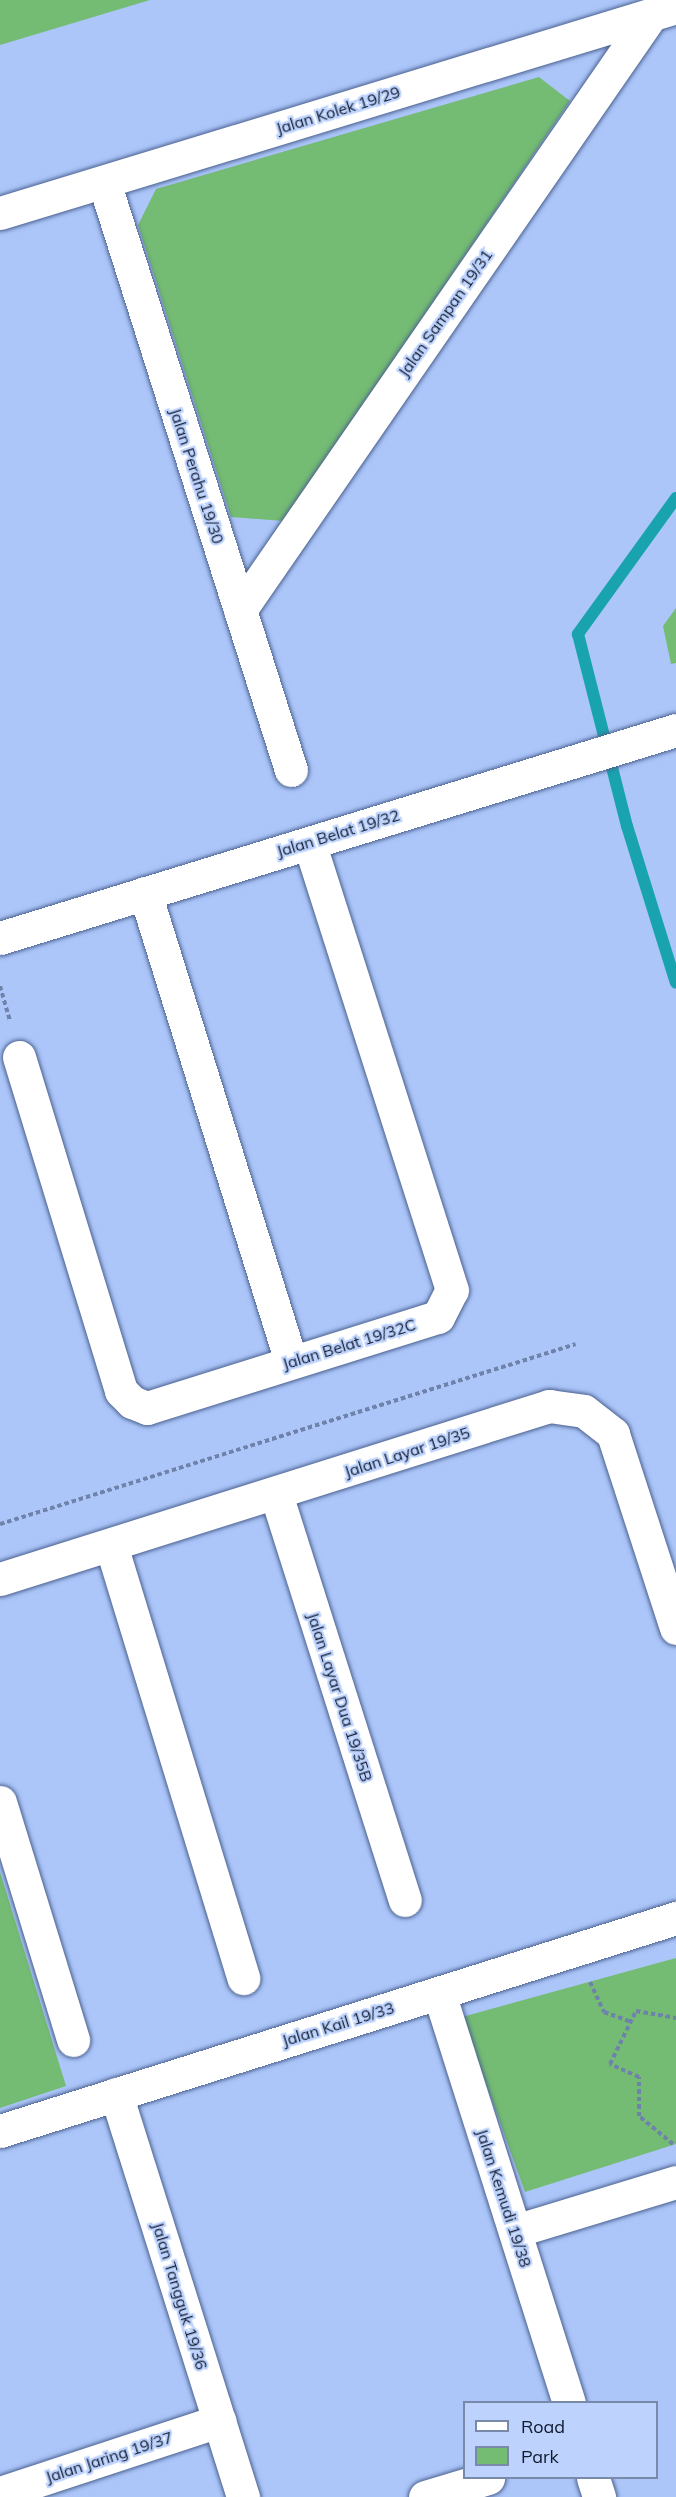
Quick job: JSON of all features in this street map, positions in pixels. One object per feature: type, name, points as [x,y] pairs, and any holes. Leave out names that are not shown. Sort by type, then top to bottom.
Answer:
[{"type":"street","name":"Jalan Kolek 19/29","points":[[0,213],[663,11]]},
{"type":"street","name":"Jalan Sampan 19/31","points":[[240,610],[663,11]]},
{"type":"street","name":"Jalan Perahu 19/30","points":[[104,182],[291,770]]},
{"type":"street","name":"Jalan Belat 19/32","points":[[0,938],[676,730]]},
{"type":"street","name":"Jalan Belat 19/32C","points":[[19,1057],[121,1391],[132,1402],[147,1408],[438,1317],[452,1290],[309,843]]},
{"type":"street","points":[[145,893],[291,1362]]},
{"type":"street","name":"Jalan Layar 19/35","points":[[0,1579],[276,1494],[549,1406],[584,1411],[614,1434],[676,1628]]},
{"type":"street","name":"Jalan Layar Dua 19/35B","points":[[276,1494],[405,1900]]},
{"type":"street","points":[[111,1545],[243,1978]]},
{"type":"street","points":[[0,1802],[73,2040]]},
{"type":"street","name":"Jalan Kail 19/33","points":[[0,2131],[676,1918]]},
{"type":"street","name":"Jalan Kemudi 19/38","points":[[439,1993],[568,2401]]},
{"type":"street","name":"Jalan Tangguk 19/36","points":[[116,2094],[243,2497]]},
{"type":"street","points":[[515,2231],[676,2182]]},
{"type":"street","name":"Jalan Jaring 19/37","points":[[0,2493],[219,2421]]},
{"type":"street","points":[[425,2497],[485,2479]]},
{"type":"street","points":[[593,2479],[599,2497]]},
{"type":"path","points":[[0,1524],[576,1344]]},
{"type":"path","points":[[589,1982],[604,2012],[631,2022]]},
{"type":"path","points":[[674,2145],[639,2116],[639,2077],[610,2064],[636,2011],[676,2018]]},
{"type":"green space","points":[[0,0],[150,0],[0,45]]},
{"type":"green space","points":[[539,77],[570,101],[284,521],[231,517],[138,225],[156,189]]},
{"type":"green space","points":[[676,608],[676,663],[671,664],[663,626]]},
{"type":"green space","points":[[0,1872],[66,2086],[0,2108]]},
{"type":"green space","points":[[676,1958],[676,2144],[525,2192],[462,2017]]},
{"type":"waterway","points":[[676,498],[578,634],[627,826],[676,983]]}]
